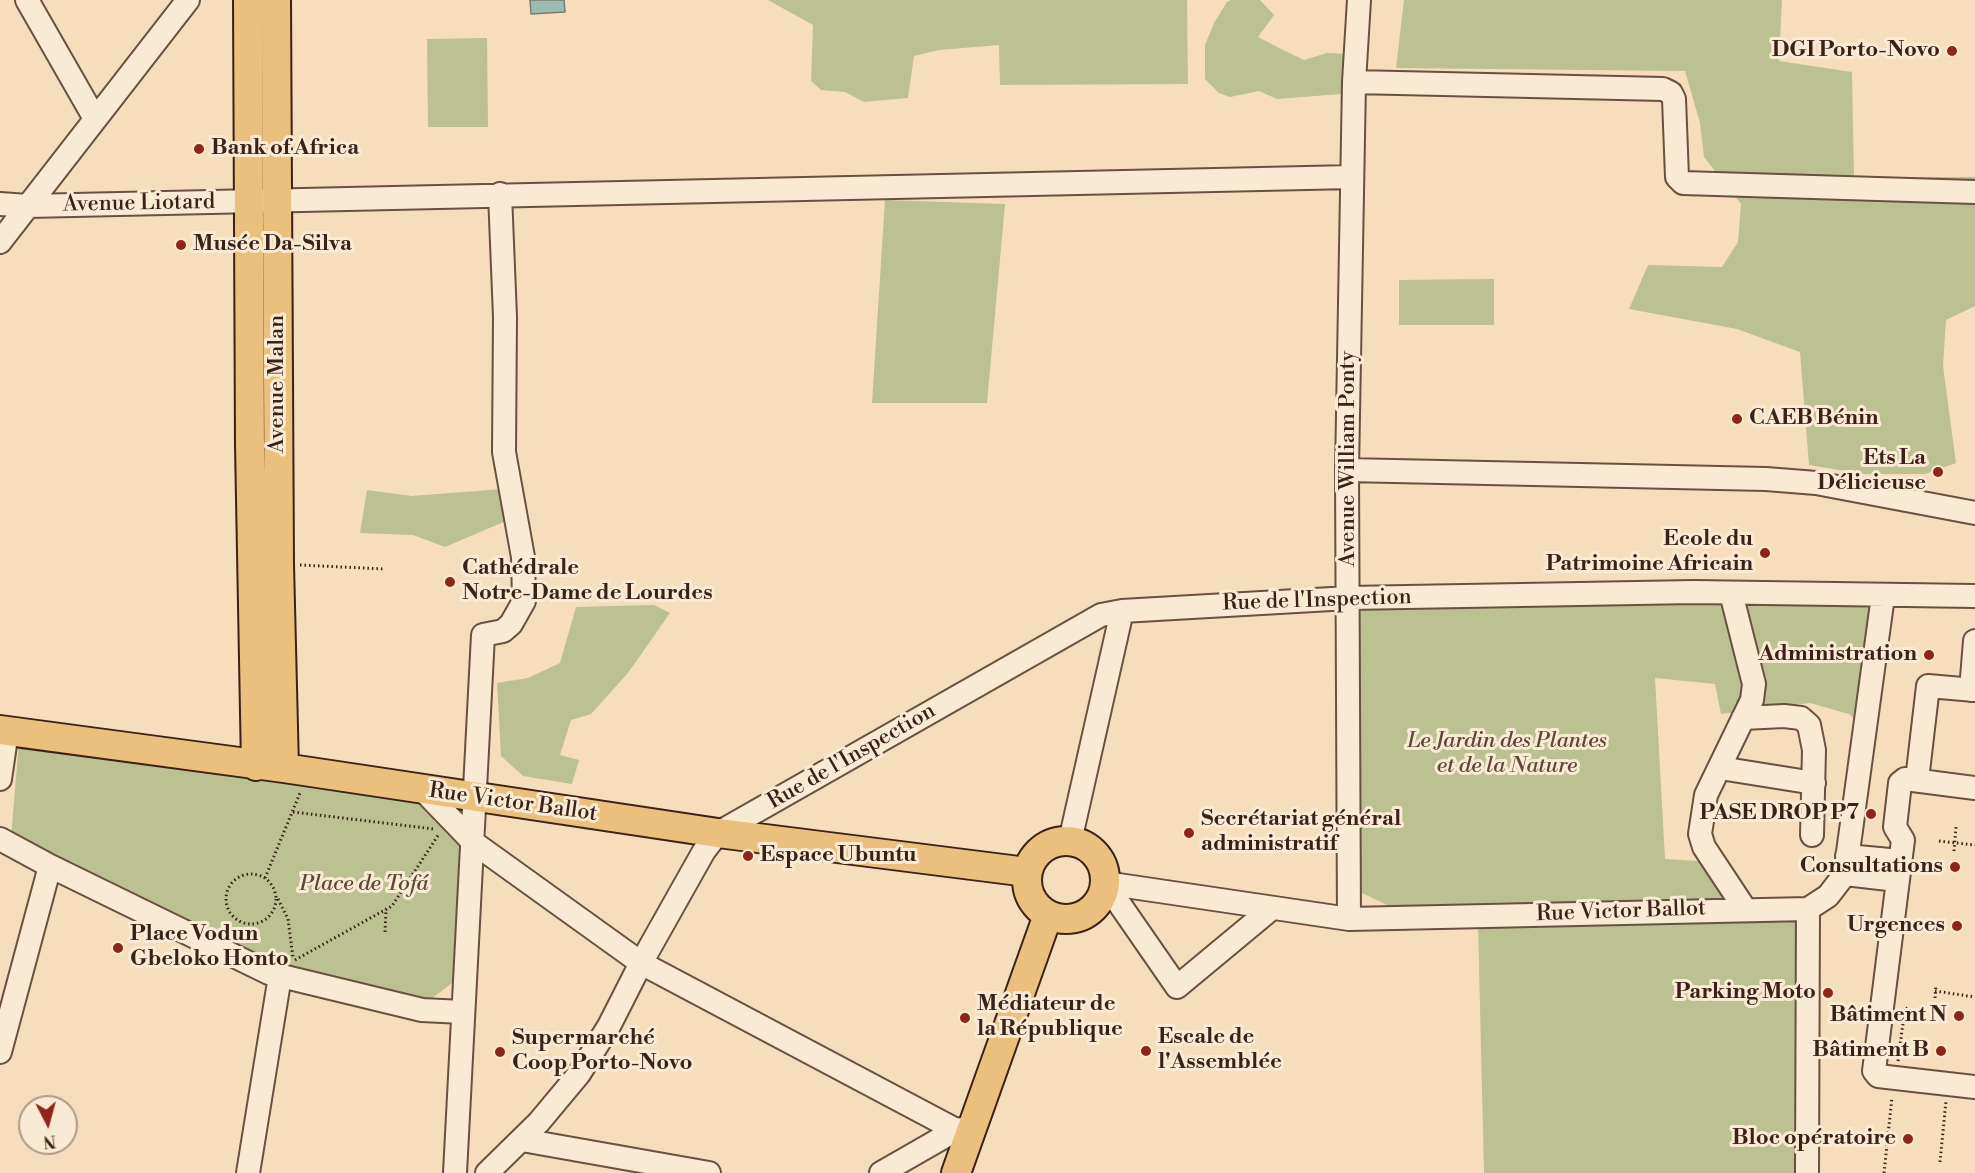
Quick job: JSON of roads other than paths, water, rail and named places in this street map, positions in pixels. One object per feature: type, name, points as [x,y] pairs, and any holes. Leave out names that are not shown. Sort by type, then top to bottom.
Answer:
[{"type":"main road","name":"Avenue Malan","points":[[248,0],[250,445],[283,769]]},
{"type":"main road","name":"Avenue Malan","points":[[276,0],[279,201],[279,564],[283,769]]},
{"type":"main road","points":[[248,84],[277,84]]},
{"type":"main road","points":[[250,445],[278,447]]},
{"type":"main road","name":"Rue Victor Ballot","points":[[3,730],[718,833],[1027,872]]},
{"type":"main road","points":[[1070,841],[1083,845],[1098,858],[1104,870],[1105,883],[1099,901],[1085,914],[1067,919],[1048,915],[1038,908],[1030,897],[1027,872],[1035,856],[1043,848],[1070,841]]},
{"type":"main road","points":[[956,1173],[964,1129],[1048,915]]},
{"type":"street","points":[[27,0],[94,117]]},
{"type":"street","points":[[0,242],[94,117],[188,0]]},
{"type":"street","name":"Avenue William Ponty","points":[[1350,919],[1347,470],[1354,82],[1359,0]]},
{"type":"street","points":[[1354,82],[1663,89],[1671,93],[1674,99],[1677,177],[1683,183],[1975,192]]},
{"type":"street","name":"Avenue Liotard","points":[[0,204],[28,206],[279,201],[500,194],[1352,177]]},
{"type":"street","points":[[455,1173],[477,797],[483,635],[502,630],[511,624],[524,601],[524,557],[504,452],[505,317],[500,194]]},
{"type":"street","points":[[1347,470],[1766,479],[1816,483],[1975,513]]},
{"type":"street","points":[[1731,593],[1755,684],[1752,700],[1706,795],[1700,834],[1704,847],[1745,909]]},
{"type":"street","name":"Rue de l'Inspection","points":[[718,833],[1094,618],[1122,611],[1349,598],[1731,593],[1975,596]]},
{"type":"street","points":[[1807,1173],[1808,909],[1828,896],[1846,865],[1883,596]]},
{"type":"street","points":[[1070,841],[1122,611]]},
{"type":"street","points":[[1917,780],[1928,686],[1973,690],[1975,641]]},
{"type":"street","points":[[1743,718],[1784,716],[1801,718],[1809,725],[1813,737],[1812,835]]},
{"type":"street","points":[[0,779],[3,730]]},
{"type":"street","points":[[1720,768],[1814,783]]},
{"type":"street","points":[[1975,788],[1905,779],[1900,783],[1895,827],[1903,840],[1874,1071],[1878,1076],[1975,1087]]},
{"type":"street","points":[[423,790],[474,843],[641,963],[964,1129]]},
{"type":"street","points":[[487,1173],[522,1140],[579,1074],[609,1026],[641,963],[704,851],[718,833]]},
{"type":"street","points":[[0,838],[50,866],[289,972],[422,1010],[463,1012]]},
{"type":"street","points":[[1846,865],[1899,870]]},
{"type":"street","points":[[0,1052],[50,866]]},
{"type":"street","points":[[1105,883],[1177,987],[1271,909]]},
{"type":"street","name":"Rue Victor Ballot","points":[[1105,883],[1350,919],[1808,909]]},
{"type":"street","points":[[248,1173],[289,972]]},
{"type":"street","points":[[881,1173],[964,1129]]},
{"type":"street","points":[[522,1140],[709,1173]]},
{"type":"place","name":"DGI Porto-Novo","points":[[1952,51]]},
{"type":"place","name":"Bank of Africa","points":[[199,149]]},
{"type":"place","name":"Musée Da-Silva","points":[[181,245]]},
{"type":"place","name":"CAEB Bénin","points":[[1737,419]]},
{"type":"place","name":"Ets La Délicieuse","points":[[1938,472]]},
{"type":"place","name":"Ecole du Patrimoine Africain","points":[[1765,553]]},
{"type":"place","name":"Cathédrale Notre-Dame de Lourdes","points":[[450,582]]},
{"type":"place","name":"Administration","points":[[1929,655]]},
{"type":"place","name":"PASE DROP P7","points":[[1871,814]]},
{"type":"place","name":"Secrétariat général administratif","points":[[1189,833]]},
{"type":"place","name":"Espace Ubuntu","points":[[748,856]]},
{"type":"place","name":"Consultations","points":[[1955,867]]},
{"type":"place","name":"Urgences","points":[[1957,926]]},
{"type":"place","name":"Place Vodun Gbeloko Honto","points":[[118,948]]},
{"type":"place","name":"Parking Moto","points":[[1828,993]]},
{"type":"place","name":"Bâtiment N","points":[[1959,1016]]},
{"type":"place","name":"Médiateur de la République","points":[[965,1018]]},
{"type":"place","name":"Escale de l'Assemblée","points":[[1146,1051]]},
{"type":"place","name":"Bâtiment B","points":[[1941,1051]]},
{"type":"place","name":"Supermarché Coop Porto-Novo","points":[[500,1052]]},
{"type":"place","name":"Bloc opératoire","points":[[1908,1139]]},
{"type":"park label","name":"Le Jardin des Plantes et de la Nature","points":[[1507,754]]},
{"type":"park label","name":"Place de Tofá","points":[[364,885]]}]
